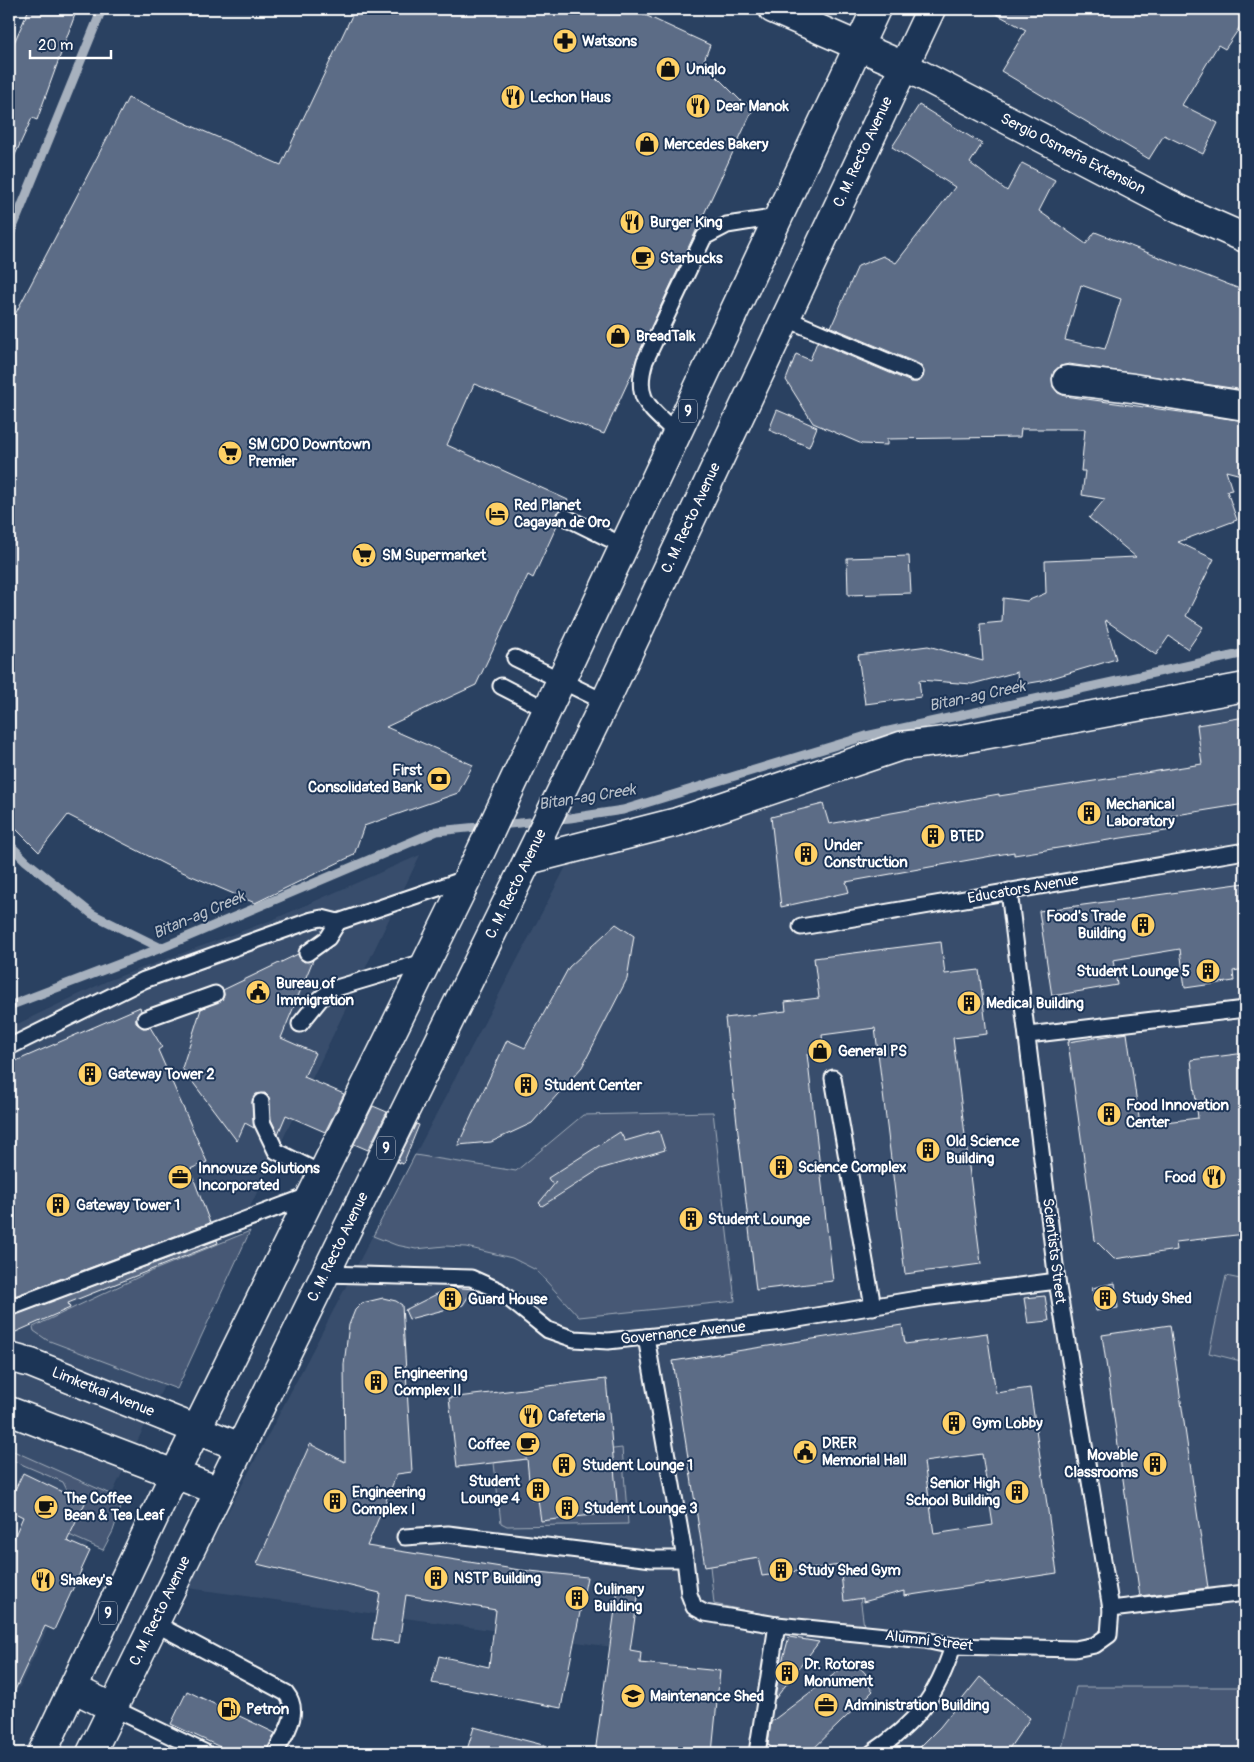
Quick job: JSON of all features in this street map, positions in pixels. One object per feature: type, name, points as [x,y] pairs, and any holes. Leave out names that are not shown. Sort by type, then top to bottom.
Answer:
[{"type":"main road","name":"Sergio Osmeña Extension","points":[[773,9],[904,66],[1178,209],[1245,238]]},
{"type":"main road","name":"9","points":[[42,1753],[196,1429],[480,853],[876,9]]},
{"type":"main road","name":"C. M. Recto Avenue","points":[[91,1753],[605,702],[931,9]]},
{"type":"main road","points":[[1067,380],[1133,388],[1245,406]]},
{"type":"main road","points":[[531,854],[677,822],[901,746],[962,738],[1245,687]]},
{"type":"main road","name":"Limketkai Avenue","points":[[10,1355],[240,1447]]},
{"type":"main road","points":[[9,1411],[219,1491]]},
{"type":"main road","points":[[73,1688],[113,1708]]},
{"type":"lane","points":[[677,434],[647,405],[641,394],[640,379],[645,361],[704,237],[727,225],[778,217]]},
{"type":"lane","points":[[785,318],[915,373]]},
{"type":"lane","points":[[565,517],[624,546]]},
{"type":"lane","points":[[515,658],[605,702]]},
{"type":"lane","points":[[502,686],[547,710]]},
{"type":"lane","name":"Educators Avenue","points":[[801,928],[1245,851]]},
{"type":"lane","points":[[9,1047],[144,980],[312,920],[322,918],[338,922],[468,878]]},
{"type":"lane","name":"Scientists Street","points":[[1009,891],[1057,1281],[1111,1609]]},
{"type":"lane","points":[[307,952],[328,938],[338,922]]},
{"type":"lane","points":[[300,1024],[321,998],[333,989],[427,961]]},
{"type":"lane","points":[[145,1020],[215,994]]},
{"type":"lane","points":[[1028,1035],[1245,1009]]},
{"type":"lane","points":[[833,1078],[873,1307]]},
{"type":"lane","points":[[9,1308],[317,1185],[276,1151],[262,1122],[261,1102]]},
{"type":"lane","name":"Governance Avenue","points":[[325,1274],[471,1278],[498,1290],[548,1330],[574,1339],[608,1341],[774,1324],[873,1307],[1057,1281]]},
{"type":"lane","points":[[405,1537],[448,1534],[652,1559],[685,1559],[646,1338]]},
{"type":"lane","name":"Alumni Street","points":[[685,1559],[689,1594],[694,1607],[705,1613],[777,1625],[925,1640],[953,1646],[1075,1649],[1095,1645],[1109,1635],[1111,1609]]},
{"type":"lane","points":[[1111,1609],[1245,1592]]},
{"type":"lane","points":[[154,1623],[286,1693],[292,1701],[294,1711],[292,1721],[276,1753]]},
{"type":"lane","points":[[757,1753],[777,1625]]},
{"type":"lane","points":[[872,1753],[915,1720],[931,1699],[944,1675],[953,1646]]},
{"type":"lane","points":[[113,1708],[206,1753]]},
{"type":"shaded area","points":[[1245,698],[1245,1687],[1076,1687],[1061,1753],[613,1753],[627,1649],[188,1588],[569,861],[901,759]]},
{"type":"shaded area","points":[[420,855],[9,1709],[9,1028],[107,981],[272,920]]},
{"type":"shaded area","points":[[713,1112],[735,1301],[579,1317],[536,1270],[512,1258],[466,1247],[445,1246],[416,1249],[396,1245],[373,1236],[415,1155],[516,1171],[583,1115]]},
{"type":"shaded area","points":[[250,1231],[177,1389],[47,1340],[34,1331],[33,1327],[147,1273]]},
{"type":"shaded area","points":[[1226,1276],[1245,1280],[1245,1362],[1209,1353]]},
{"type":"shaded area","points":[[622,1448],[628,1524],[507,1526],[501,1523],[494,1463]]},
{"type":"shaded area","points":[[9,1449],[110,1494],[121,1507],[113,1531],[103,1550],[69,1535],[70,1496],[63,1482],[14,1461],[9,1462]]},
{"type":"shaded area","points":[[853,1543],[864,1627],[781,1618],[714,1604],[710,1566]]},
{"type":"shaded area","points":[[1076,1687],[1245,1687],[1245,1753],[1061,1753]]},
{"type":"building","points":[[29,9],[77,9],[37,120],[32,118],[9,168],[9,54]]},
{"type":"building","name":"SM CDO Downtown Premier","points":[[355,9],[632,9],[710,45],[703,63],[742,102],[755,105],[637,357],[633,371],[604,434],[474,384],[447,445],[568,500],[565,508],[556,513],[558,523],[533,578],[528,575],[476,685],[386,727],[473,765],[458,793],[364,826],[354,855],[255,903],[166,865],[68,815],[39,852],[9,822],[9,326],[128,98],[281,165]]},
{"type":"building","points":[[987,9],[1245,9],[1245,18],[1236,33],[1225,49],[1218,45],[1182,105],[1218,123],[1203,154],[1164,135],[1149,159],[1001,71],[1026,30]]},
{"type":"building","points":[[919,105],[982,144],[970,163],[1007,191],[1022,163],[1055,180],[1039,211],[1086,244],[1095,232],[1245,291],[1245,390],[1069,364],[1060,366],[1054,371],[1052,378],[1053,387],[1058,393],[1065,396],[1245,421],[1245,476],[1226,471],[1232,490],[1227,491],[1237,520],[1178,542],[1214,559],[1186,616],[1203,627],[1188,649],[1169,636],[1156,655],[1105,620],[1116,659],[1042,681],[1018,685],[1017,672],[972,684],[919,680],[921,697],[865,704],[858,655],[928,646],[983,661],[980,624],[1002,622],[1003,598],[1027,601],[1046,593],[1045,561],[1136,557],[1089,518],[1105,499],[1082,495],[1085,471],[1081,471],[1085,429],[1021,429],[1020,437],[887,439],[887,445],[862,444],[813,423],[786,380],[796,354],[810,360],[817,342],[911,382],[917,382],[923,377],[924,371],[919,364],[831,327],[858,266],[883,256],[896,263],[955,187],[892,147]],"holes":[[[1081,285],[1121,299],[1105,349],[1065,340]]]},
{"type":"building","points":[[777,410],[817,427],[809,447],[769,430]]},
{"type":"building","points":[[909,556],[911,593],[848,595],[847,558]]},
{"type":"building","points":[[1245,717],[1245,804],[1170,816],[1172,830],[1014,855],[1014,852],[846,882],[849,892],[781,907],[771,817],[823,804],[829,824],[999,794],[999,796],[1202,764],[1197,725]]},
{"type":"building","name":"Food's Trade Building","points":[[1245,883],[1245,969],[1233,971],[1234,981],[1185,988],[1180,949],[1113,960],[1117,985],[1052,996],[1039,911]]},
{"type":"building","points":[[616,924],[634,936],[627,979],[582,1067],[532,1123],[491,1142],[458,1145],[507,1040],[525,1048],[569,967]]},
{"type":"building","points":[[941,942],[945,974],[979,970],[987,1034],[953,1038],[981,1264],[905,1274],[875,1028],[822,1035],[824,1052],[807,1054],[833,1281],[756,1290],[725,1018],[786,1011],[785,1002],[819,998],[814,958]]},
{"type":"building","points":[[298,954],[304,962],[313,960],[281,1038],[315,1053],[304,1077],[344,1094],[325,1132],[286,1115],[278,1134],[271,1120],[269,1097],[265,1093],[256,1094],[252,1102],[254,1128],[245,1123],[237,1141],[182,1068],[201,1009],[222,1000],[223,990]]},
{"type":"building","points":[[140,1007],[141,1011],[136,1017],[136,1023],[143,1028],[150,1027],[162,1047],[158,1050],[207,1162],[190,1169],[210,1223],[9,1298],[15,1295],[9,1279],[9,1064]]},
{"type":"building","points":[[1127,1033],[1140,1125],[1198,1118],[1191,1060],[1245,1053],[1245,1234],[1176,1242],[1177,1250],[1114,1259],[1095,1240],[1068,1042]]},
{"type":"building","points":[[373,1106],[387,1112],[368,1150],[354,1144]]},
{"type":"building","points":[[416,1124],[419,1125],[403,1164],[397,1162]]},
{"type":"building","points":[[659,1131],[665,1150],[600,1169],[542,1206],[539,1203],[556,1182],[551,1183],[548,1178],[620,1132],[625,1141]]},
{"type":"building","points":[[217,1240],[218,1243],[68,1303],[70,1308],[9,1335],[9,1317]]},
{"type":"building","name":"Study Shed","points":[[1115,1283],[1118,1308],[1096,1311],[1092,1288]]},
{"type":"building","name":"Guard House","points":[[451,1287],[473,1289],[463,1305],[409,1319],[405,1310]]},
{"type":"building","points":[[1045,1296],[1049,1321],[1028,1323],[1024,1298]]},
{"type":"building","points":[[383,1298],[396,1301],[402,1305],[412,1472],[397,1474],[367,1546],[520,1570],[587,1577],[561,1708],[432,1683],[439,1656],[489,1667],[496,1610],[406,1595],[399,1643],[372,1639],[380,1593],[257,1564],[310,1444],[345,1462],[344,1364],[349,1325],[355,1310],[362,1303]]},
{"type":"building","name":"DRER Memorial Hall","points":[[902,1325],[905,1344],[987,1333],[996,1393],[1030,1388],[1057,1573],[904,1596],[904,1591],[863,1602],[863,1598],[844,1601],[840,1565],[762,1576],[758,1558],[705,1567],[673,1361]],"holes":[[[982,1454],[993,1525],[934,1534],[924,1462]]]},
{"type":"building","name":"Movable Classrooms","points":[[1170,1325],[1208,1588],[1140,1596],[1102,1335]]},
{"type":"building","name":"Cafeteria","points":[[606,1379],[618,1512],[541,1521],[538,1500],[531,1500],[527,1459],[457,1467],[449,1398]]},
{"type":"building","points":[[23,1473],[85,1503],[67,1541],[90,1551],[54,1630],[45,1626],[9,1703],[9,1549],[23,1517],[9,1510],[9,1502]]},
{"type":"building","points":[[619,1581],[640,1584],[630,1650],[641,1652],[640,1663],[720,1671],[712,1753],[595,1753]]},
{"type":"building","name":"Dr. Rotoras Monument","points":[[789,1637],[819,1642],[775,1699],[779,1673]]},
{"type":"building","name":"Administration Building","points":[[853,1660],[866,1674],[862,1678],[873,1691],[809,1753],[777,1753],[768,1744],[771,1722]]},
{"type":"building","points":[[980,1677],[1030,1718],[1006,1753],[914,1753],[940,1727]]},
{"type":"building","points":[[187,1691],[275,1733],[266,1753],[233,1753],[171,1724]]},
{"type":"building","points":[[474,1727],[547,1746],[546,1753],[466,1753]]},
{"type":"waterway","points":[[9,237],[102,9]]},
{"type":"waterway","name":"Bitan-ag Creek","points":[[9,1006],[161,948],[437,831],[570,818],[623,810],[866,736],[1245,653]]},
{"type":"waterway","points":[[9,844],[26,861],[92,914],[161,948]]},
{"type":"place","name":"Watsons","points":[[565,41]]},
{"type":"place","name":"Uniqlo","points":[[668,69]]},
{"type":"place","name":"Lechon Haus","points":[[513,97]]},
{"type":"place","name":"Dear Manok","points":[[698,106]]},
{"type":"place","name":"Mercedes Bakery","points":[[647,144]]},
{"type":"place","name":"Burger King","points":[[632,222]]},
{"type":"place","name":"Starbucks","points":[[643,258]]},
{"type":"place","name":"BreadTalk","points":[[618,336]]},
{"type":"place","name":"SM CDO Downtown Premier","points":[[230,453]]},
{"type":"place","name":"Red Planet Cagayan de Oro","points":[[497,514]]},
{"type":"place","name":"SM Supermarket","points":[[364,555]]},
{"type":"place","name":"First Consolidated Bank","points":[[439,779]]},
{"type":"place","name":"Mechanical Laboratory","points":[[1089,813]]},
{"type":"place","name":"BTED","points":[[933,836]]},
{"type":"place","name":"Under Construction","points":[[806,854]]},
{"type":"place","name":"Food's Trade Building","points":[[1143,925]]},
{"type":"place","name":"Student Lounge 5","points":[[1208,971]]},
{"type":"place","name":"Bureau of Immigration","points":[[258,992]]},
{"type":"place","name":"Medical Building","points":[[969,1003]]},
{"type":"place","name":"General PS","points":[[820,1051]]},
{"type":"place","name":"Gateway Tower 2","points":[[90,1074]]},
{"type":"place","name":"Student Center","points":[[526,1085]]},
{"type":"place","name":"Food Innovation Center","points":[[1109,1114]]},
{"type":"place","name":"Old Science Building","points":[[928,1150]]},
{"type":"place","name":"Science Complex","points":[[781,1167]]},
{"type":"place","name":"Innovuze Solutions Incorporated","points":[[180,1177]]},
{"type":"place","name":"Food","points":[[1214,1177]]},
{"type":"place","name":"Gateway Tower 1","points":[[58,1205]]},
{"type":"place","name":"Student Lounge","points":[[691,1219]]},
{"type":"place","name":"Study Shed","points":[[1105,1298]]},
{"type":"place","name":"Guard House","points":[[450,1299]]},
{"type":"place","name":"Engineering Complex II","points":[[376,1382]]},
{"type":"place","name":"Cafeteria","points":[[531,1416]]},
{"type":"place","name":"Gym Lobby","points":[[954,1423]]},
{"type":"place","name":"Coffee","points":[[528,1444]]},
{"type":"place","name":"DRER Memorial Hall","points":[[805,1452]]},
{"type":"place","name":"Movable Classrooms","points":[[1155,1464]]},
{"type":"place","name":"Student Lounge 1","points":[[564,1465]]},
{"type":"place","name":"Student Lounge 4","points":[[538,1490]]},
{"type":"place","name":"Senior High School Building","points":[[1017,1492]]},
{"type":"place","name":"Engineering Complex I","points":[[335,1501]]},
{"type":"place","name":"The Coffee Bean & Tea Leaf","points":[[46,1507]]},
{"type":"place","name":"Student Lounge 3","points":[[567,1508]]},
{"type":"place","name":"Study Shed Gym","points":[[781,1570]]},
{"type":"place","name":"NSTP Building","points":[[436,1578]]},
{"type":"place","name":"Shakey's","points":[[43,1580]]},
{"type":"place","name":"Culinary Building","points":[[577,1598]]},
{"type":"place","name":"Dr. Rotoras Monument","points":[[787,1673]]},
{"type":"place","name":"Maintenance Shed","points":[[633,1696]]},
{"type":"place","name":"Administration Building","points":[[826,1705]]},
{"type":"place","name":"Petron","points":[[229,1709]]}]
